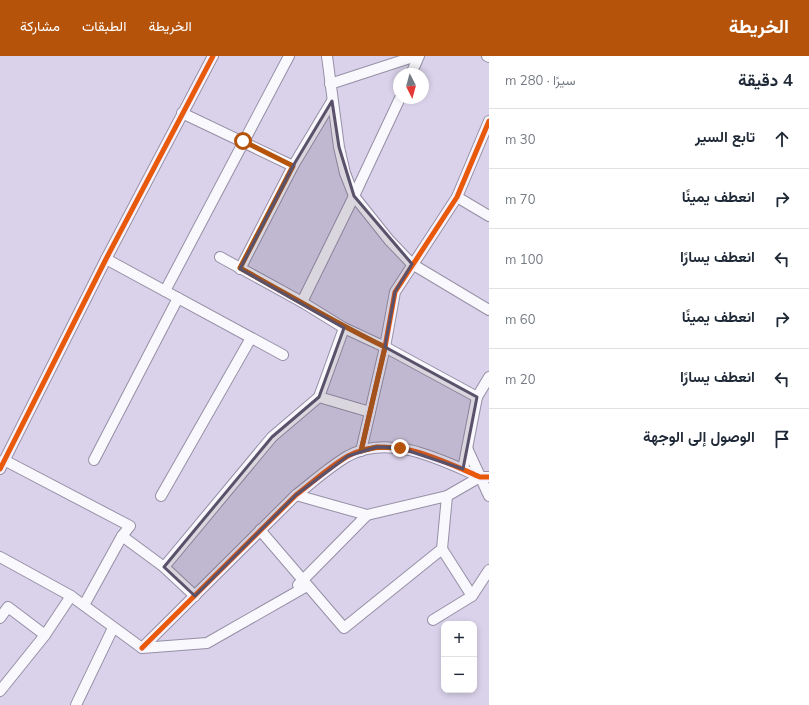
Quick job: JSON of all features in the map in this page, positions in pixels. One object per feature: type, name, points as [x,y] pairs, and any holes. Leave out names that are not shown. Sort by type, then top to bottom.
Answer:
[{"type":"street","points":[[84,605],[122,536],[130,526],[2,465],[106,259],[213,56]]},
{"type":"street","points":[[165,291],[289,56]]},
{"type":"street","points":[[327,56],[339,148],[354,196],[389,240],[412,264],[489,310]]},
{"type":"street","points":[[330,84],[416,56]]},
{"type":"street","points":[[414,68],[419,56]]},
{"type":"street","points":[[240,268],[293,166],[332,101]]},
{"type":"street","points":[[302,302],[397,104]]},
{"type":"street","points":[[182,113],[293,166]]},
{"type":"street","points":[[361,451],[385,347],[395,292],[457,197],[489,121]]},
{"type":"street","points":[[457,197],[489,216]]},
{"type":"street","points":[[220,257],[302,302],[344,328],[385,347],[477,397]]},
{"type":"street","points":[[106,259],[283,355]]},
{"type":"street","points":[[94,460],[178,298]]},
{"type":"street","points":[[164,566],[272,437],[319,397],[344,328]]},
{"type":"street","points":[[161,496],[251,338]]},
{"type":"street","points":[[463,469],[477,397],[489,378]]},
{"type":"street","points":[[319,397],[370,412]]},
{"type":"street","points":[[142,648],[296,495],[348,456],[377,447],[400,448],[424,454],[484,477]]},
{"type":"street","points":[[468,448],[484,477],[489,496]]},
{"type":"street","points":[[296,495],[367,515],[446,496],[484,477]]},
{"type":"street","points":[[446,496],[442,549],[472,596]]},
{"type":"street","points":[[0,557],[71,596],[142,648],[207,643],[287,597],[304,583],[367,515]]},
{"type":"street","points":[[260,530],[344,628],[442,549]]},
{"type":"street","points":[[122,536],[164,566],[195,596]]},
{"type":"street","points":[[434,620],[472,596],[489,570]]},
{"type":"street","points":[[0,691],[45,635],[71,596]]},
{"type":"street","points":[[0,618],[8,607],[45,635]]},
{"type":"street","points":[[76,705],[113,628]]},
{"type":"highlighted area","points":[[332,101],[339,147],[354,196],[412,264],[395,292],[385,347],[477,397],[463,469],[400,448],[377,447],[348,456],[296,495],[195,596],[164,567],[272,437],[319,397],[344,328],[240,269],[293,166]]},
{"type":"cycle path","points":[[0,469],[106,259],[213,56]]},
{"type":"cycle path","points":[[361,451],[385,347],[395,292],[457,197],[489,121]]},
{"type":"cycle path","points":[[142,648],[296,495],[348,456],[364,450],[381,447],[398,448],[449,463],[480,477],[489,477]]},
{"type":"route","points":[[243,141],[293,166],[240,268],[302,302],[344,328],[385,347],[361,451],[377,447],[400,448]]}]
